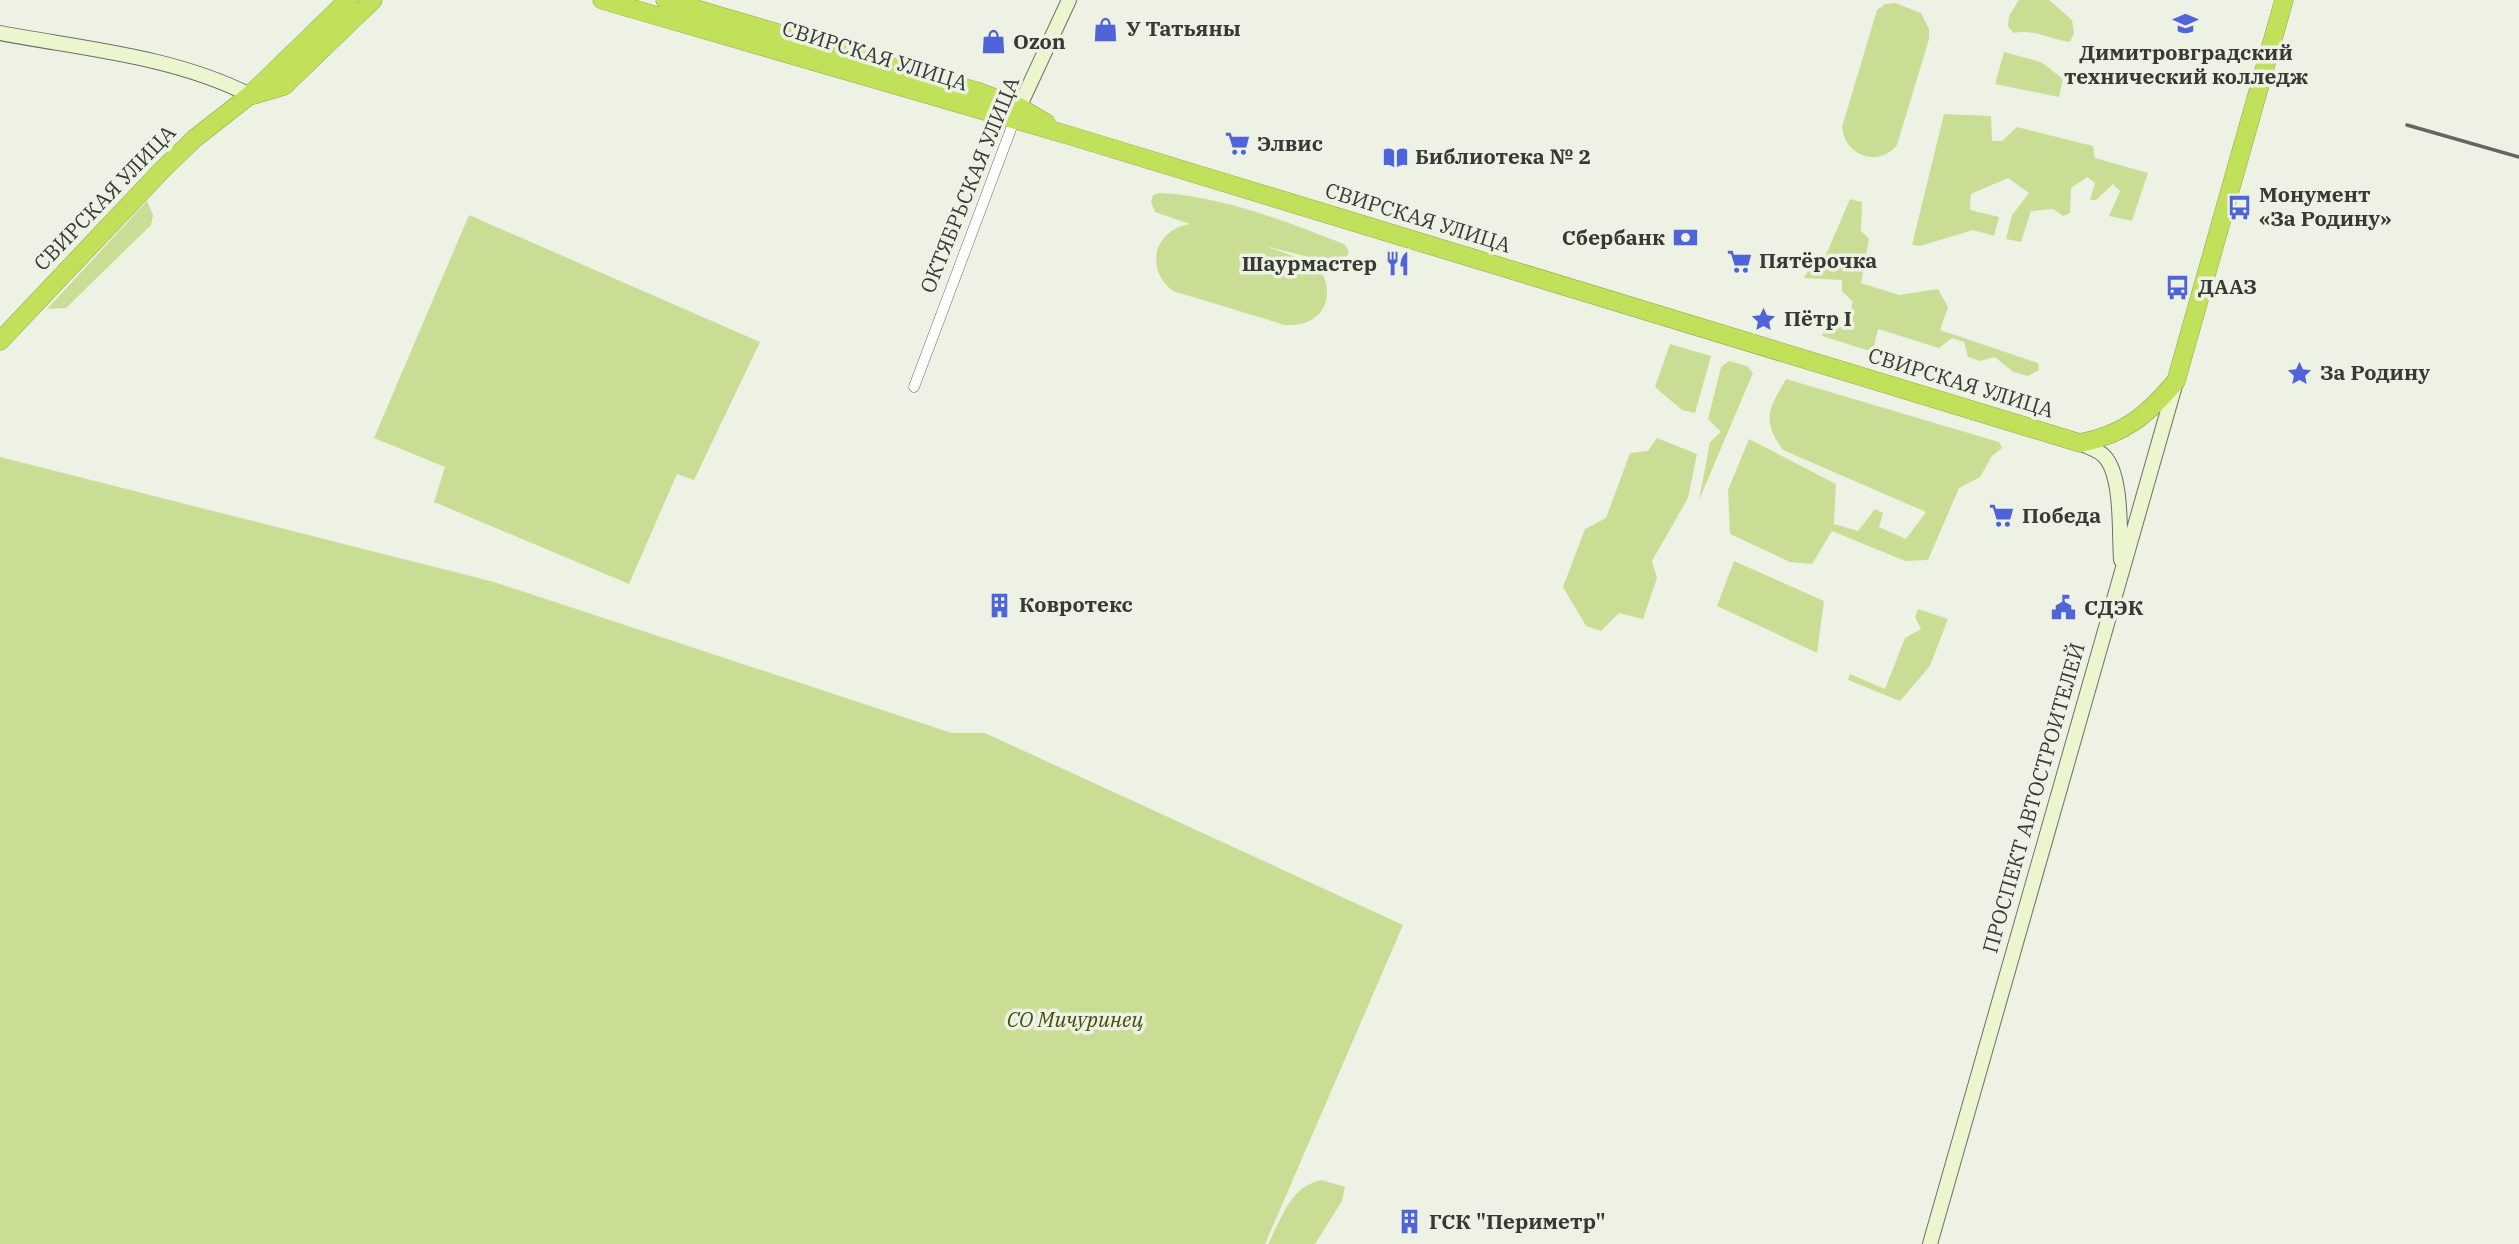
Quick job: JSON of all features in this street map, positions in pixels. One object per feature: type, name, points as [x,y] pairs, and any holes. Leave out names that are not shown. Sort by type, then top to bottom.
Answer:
[{"type":"highway","name":"СВИРСКАЯ УЛИЦА","points":[[0,341],[186,146],[250,95],[348,0]]},
{"type":"highway","name":"СВИРСКАЯ УЛИЦА","points":[[250,95],[284,86],[373,0]]},
{"type":"highway","name":"СВИРСКАЯ УЛИЦА","points":[[602,0],[1016,114],[1068,135],[2080,443]]},
{"type":"highway","name":"СВИРСКАЯ УЛИЦА","points":[[664,0],[976,91],[1016,114]]},
{"type":"highway","name":"ПРОСПЕКТ АВТОСТРОИТЕЛЕЙ","points":[[2176,381],[2284,0]]},
{"type":"highway","points":[[2080,443],[2116,433],[2140,420],[2176,381]]},
{"type":"main road","name":"ОКТЯБРЬСКАЯ УЛИЦА","points":[[1016,114],[1069,0]]},
{"type":"main road","points":[[0,33],[174,65],[215,77],[250,95]]},
{"type":"main road","name":"ПРОСПЕКТ АВТОСТРОИТЕЛЕЙ","points":[[1930,1244],[2176,381]]},
{"type":"main road","name":"СВИРСКАЯ УЛИЦА","points":[[2080,443],[2104,455],[2113,469],[2117,486],[2122,571]]},
{"type":"street","name":"ОКТЯБРЬСКАЯ УЛИЦА","points":[[914,387],[1016,114]]},
{"type":"green space","points":[[2019,0],[2049,0],[2072,20],[2074,33],[2070,42],[2035,33],[2013,33],[2008,26],[2009,16]]},
{"type":"green space","points":[[1895,3],[1921,13],[1929,29],[1929,39],[1897,145],[1881,156],[1864,156],[1849,145],[1842,127],[1877,10],[1885,4]]},
{"type":"green space","points":[[2004,52],[2041,62],[2063,79],[2059,97],[1995,84]]},
{"type":"green space","points":[[1944,114],[1991,116],[1992,141],[2002,141],[2017,127],[2093,146],[2095,158],[2148,173],[2132,221],[2109,216],[2120,191],[2113,184],[2096,200],[2090,200],[2095,183],[2087,177],[2071,188],[2070,213],[2063,216],[2053,209],[2031,211],[2021,242],[2006,239],[2012,215],[2029,193],[2008,178],[1971,194],[1970,210],[1999,217],[1994,236],[1973,230],[1920,246],[1912,245]]},
{"type":"green space","points":[[1160,193],[1231,205],[1344,244],[1349,251],[1346,259],[1336,264],[1265,246],[1316,264],[1327,287],[1324,307],[1309,321],[1285,325],[1173,291],[1158,272],[1157,252],[1168,234],[1190,224],[1155,212],[1151,202],[1153,195]]},
{"type":"green space","points":[[1850,199],[1862,202],[1861,231],[1869,239],[1861,283],[1899,295],[1938,289],[1948,307],[1940,330],[2038,363],[2039,370],[2028,376],[2013,372],[1995,357],[1980,361],[1968,357],[1964,342],[1952,338],[1939,348],[1878,329],[1874,346],[1913,358],[1911,364],[1822,336],[1827,324],[1845,328],[1853,302],[1842,291],[1842,280],[1804,278],[1814,260],[1825,257]]},
{"type":"green space","points":[[147,201],[153,215],[151,225],[66,308],[47,309]]},
{"type":"green space","points":[[469,215],[760,342],[694,480],[677,474],[629,584],[434,502],[445,467],[374,438]]},
{"type":"green space","points":[[1670,344],[1711,356],[1695,413],[1682,410],[1655,387]]},
{"type":"green space","points":[[1729,361],[1747,366],[1753,373],[1699,500],[1710,442],[1721,432],[1708,419],[1721,367]]},
{"type":"green space","points":[[1786,379],[1999,442],[2002,448],[1992,456],[1980,477],[1959,488],[1928,560],[1905,561],[1832,531],[1812,564],[1790,562],[1730,534],[1728,490],[1749,439],[1836,484],[1834,524],[1858,531],[1875,509],[1883,513],[1879,527],[1906,539],[1926,512],[1783,450],[1772,430],[1770,414]]},
{"type":"green space","points":[[1657,438],[1697,454],[1688,498],[1652,561],[1657,578],[1643,619],[1619,613],[1601,631],[1586,626],[1563,587],[1585,529],[1606,518],[1630,453],[1648,451]]},
{"type":"green space","name":"СО Мичуринец","points":[[0,457],[494,582],[952,733],[985,733],[1403,925],[1265,1244],[0,1244]]},
{"type":"green space","points":[[1734,561],[1824,601],[1817,653],[1717,606]]},
{"type":"green space","points":[[1918,609],[1948,619],[1930,666],[1900,701],[1848,680],[1850,674],[1885,689],[1905,638],[1921,629],[1915,617]]},
{"type":"green space","points":[[1322,1180],[1345,1187],[1342,1201],[1315,1244],[1268,1244],[1288,1204],[1302,1189]]},
{"type":"railway","points":[[2407,125],[2519,157]]},
{"type":"place","name":"Димитровградский технический колледж","points":[[2186,24]]},
{"type":"place","name":"У Татьяны","points":[[1106,29]]},
{"type":"place","name":"Ozon","points":[[993,42]]},
{"type":"place","name":"Элвис","points":[[1237,144]]},
{"type":"place","name":"Библиотека № 2","points":[[1395,157]]},
{"type":"place","name":"Монумент «За Родину»","points":[[2239,207]]},
{"type":"place","name":"Сбербанк","points":[[1685,238]]},
{"type":"place","name":"Пятёрочка","points":[[1739,261]]},
{"type":"place","name":"Шаурмастер","points":[[1397,264]]},
{"type":"place","name":"ДААЗ","points":[[2178,287]]},
{"type":"place","name":"Пётр I","points":[[1764,319]]},
{"type":"place","name":"За Родину","points":[[2300,373]]},
{"type":"place","name":"Победа","points":[[2002,516]]},
{"type":"place","name":"Ковротекс","points":[[999,605]]},
{"type":"place","name":"СДЭК","points":[[2064,608]]},
{"type":"place","name":"ГСК \"Периметр\"","points":[[1409,1222]]}]
